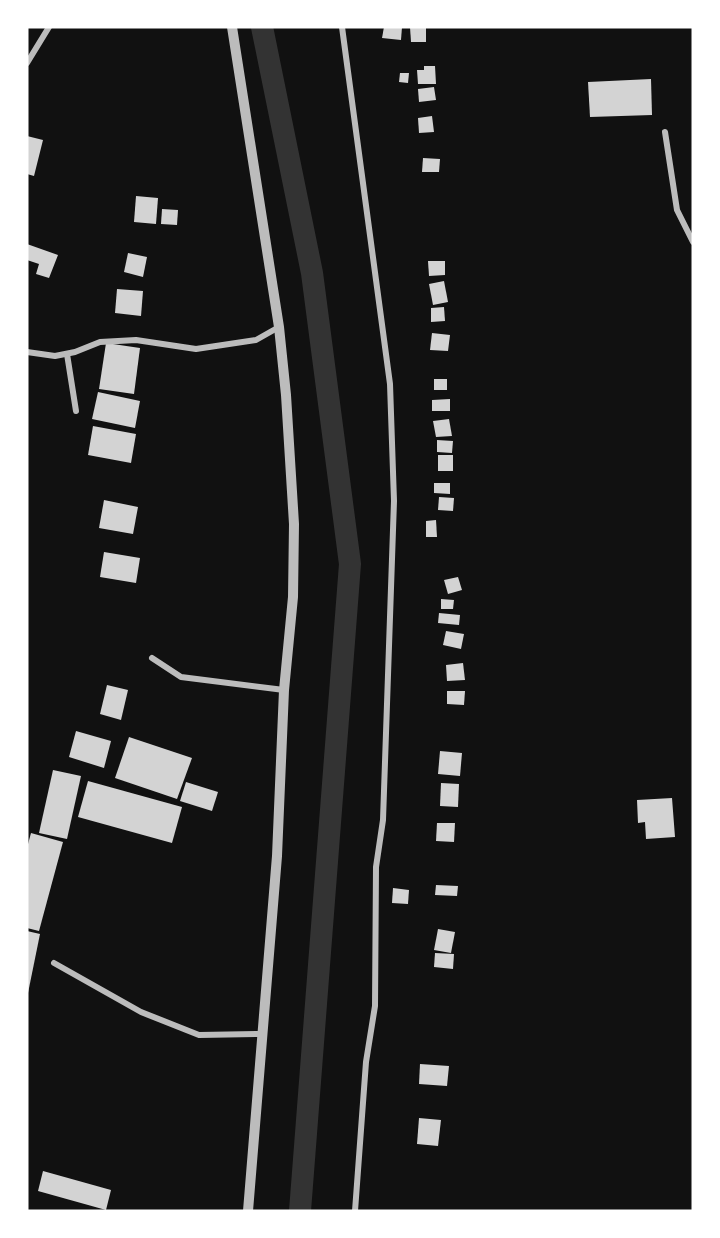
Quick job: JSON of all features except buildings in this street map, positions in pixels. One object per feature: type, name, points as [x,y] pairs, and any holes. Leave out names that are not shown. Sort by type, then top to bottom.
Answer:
[{"type":"street","points":[[27,63],[49,27]]},
{"type":"street","points":[[232,27],[279,327],[286,395],[294,524],[277,856],[248,1211]]},
{"type":"street","points":[[342,27],[390,384],[394,501],[383,820],[376,867],[375,1006],[366,1062],[355,1211]]},
{"type":"street","points":[[665,132],[675,201],[693,242]]},
{"type":"street","points":[[27,352],[55,356],[100,342],[136,340],[188,349],[207,348],[256,340],[279,327]]},
{"type":"street","points":[[67,354],[76,411]]},
{"type":"street","points":[[152,658],[181,676],[284,690]]},
{"type":"street","points":[[54,963],[141,1012],[199,1035],[261,1034]]},
{"type":"waterway","points":[[262,27],[312,273],[350,564],[300,1211]]}]
